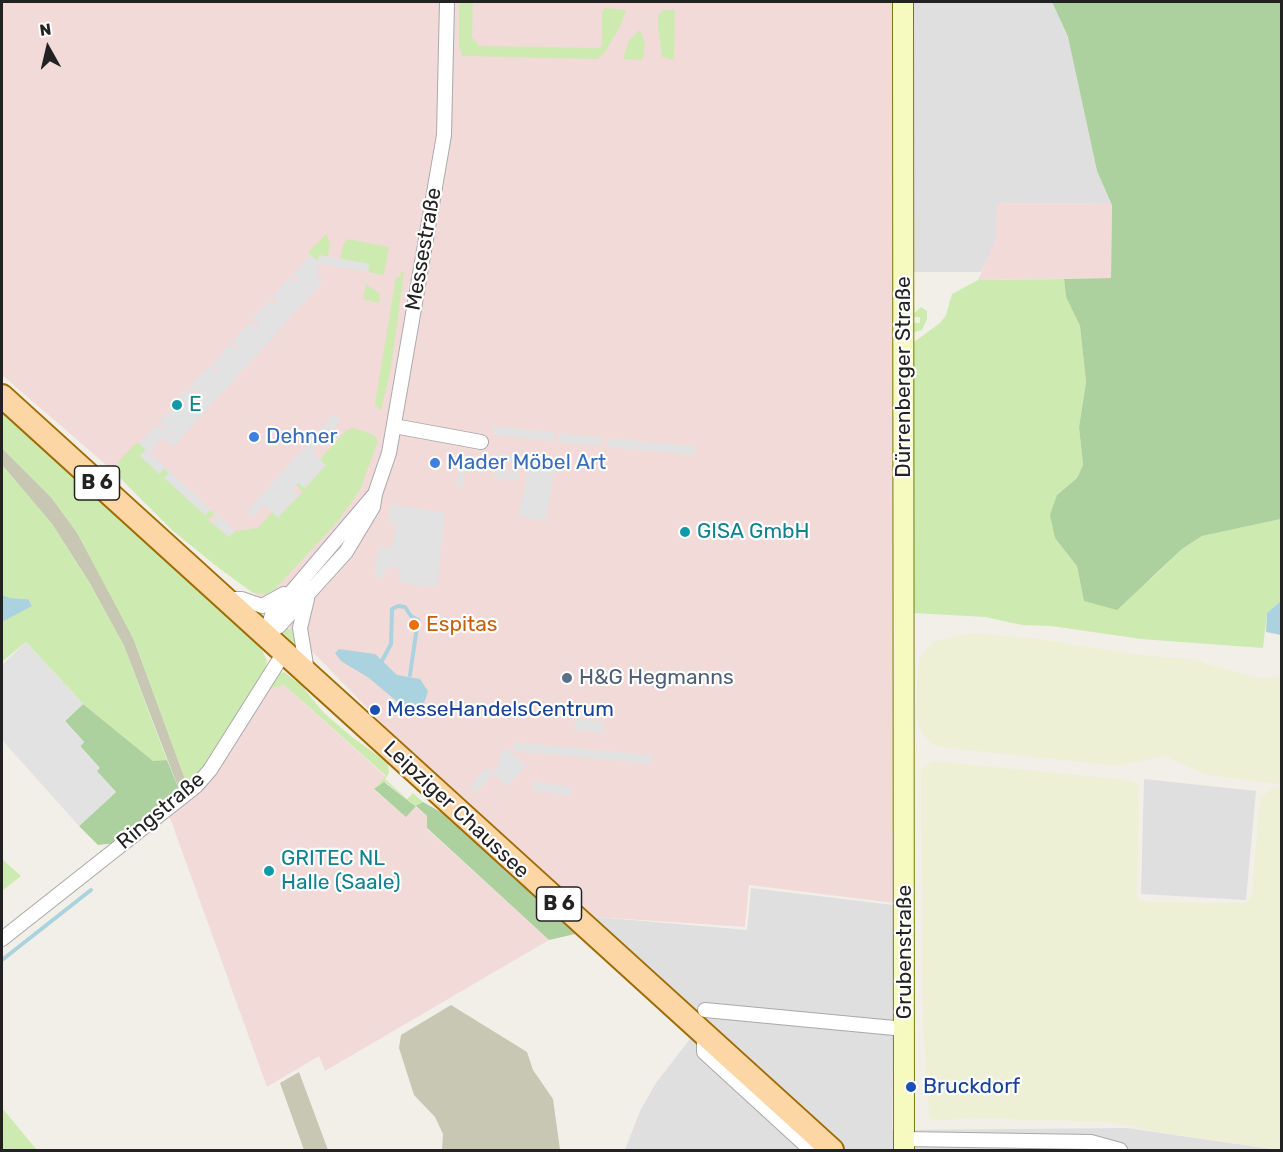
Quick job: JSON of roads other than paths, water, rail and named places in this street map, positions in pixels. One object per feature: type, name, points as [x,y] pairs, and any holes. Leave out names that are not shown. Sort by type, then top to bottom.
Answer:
[{"type":"main road","name":"B 6","points":[[2,396],[266,634]]},
{"type":"main road","name":"Leipziger Chaussee","points":[[266,634],[704,1036]]},
{"type":"main road","name":"B 6","points":[[704,1036],[832,1150]]},
{"type":"street","name":"Messestraße","points":[[266,634],[279,626],[346,552],[367,521],[389,453],[444,135],[447,2]]},
{"type":"street","name":"Dürrenberger Straße","points":[[903,2],[904,753]]},
{"type":"street","points":[[394,426],[481,442]]},
{"type":"street","name":"Messestraße","points":[[266,634],[272,615],[293,588],[375,494]]},
{"type":"street","name":"Messestraße","points":[[228,599],[242,598],[262,606],[293,588]]},
{"type":"street","name":"Messestraße","points":[[308,672],[300,628],[310,592]]},
{"type":"street","name":"Ringstraße","points":[[2,939],[196,786],[210,770],[285,651]]},
{"type":"street","name":"Grubenstraße","points":[[903,1146],[904,753]]},
{"type":"street","points":[[705,1010],[905,1029]]},
{"type":"street","points":[[704,1036],[704,1052],[811,1150]]},
{"type":"street","points":[[903,1146],[1091,1142],[1120,1150]]},
{"type":"water","points":[[2,595],[28,599],[32,606],[4,621],[2,620]]},
{"type":"water","points":[[1281,601],[1281,635],[1266,632],[1267,613]]},
{"type":"water","points":[[339,649],[375,654],[397,675],[420,679],[428,691],[423,707],[418,711],[406,709],[369,678],[341,661],[335,653]]},
{"type":"waterway","points":[[382,661],[391,644],[392,609],[398,606],[405,607],[411,616],[418,620],[410,675]]},
{"type":"waterway","points":[[2,960],[91,890]]},
{"type":"place","name":"E","points":[[177,405]]},
{"type":"place","name":"Dehner","points":[[254,437]]},
{"type":"place","name":"Mader Möbel Art","points":[[435,463]]},
{"type":"place","name":"GISA GmbH","points":[[685,532]]},
{"type":"place","name":"Espitas","points":[[414,625]]},
{"type":"place","name":"H&G Hegmanns","points":[[567,678]]},
{"type":"place","name":"MesseHandelsCentrum","points":[[375,710]]},
{"type":"place","name":"GRITEC NL Halle (Saale)","points":[[269,871]]},
{"type":"place","name":"Bruckdorf","points":[[911,1087]]}]
